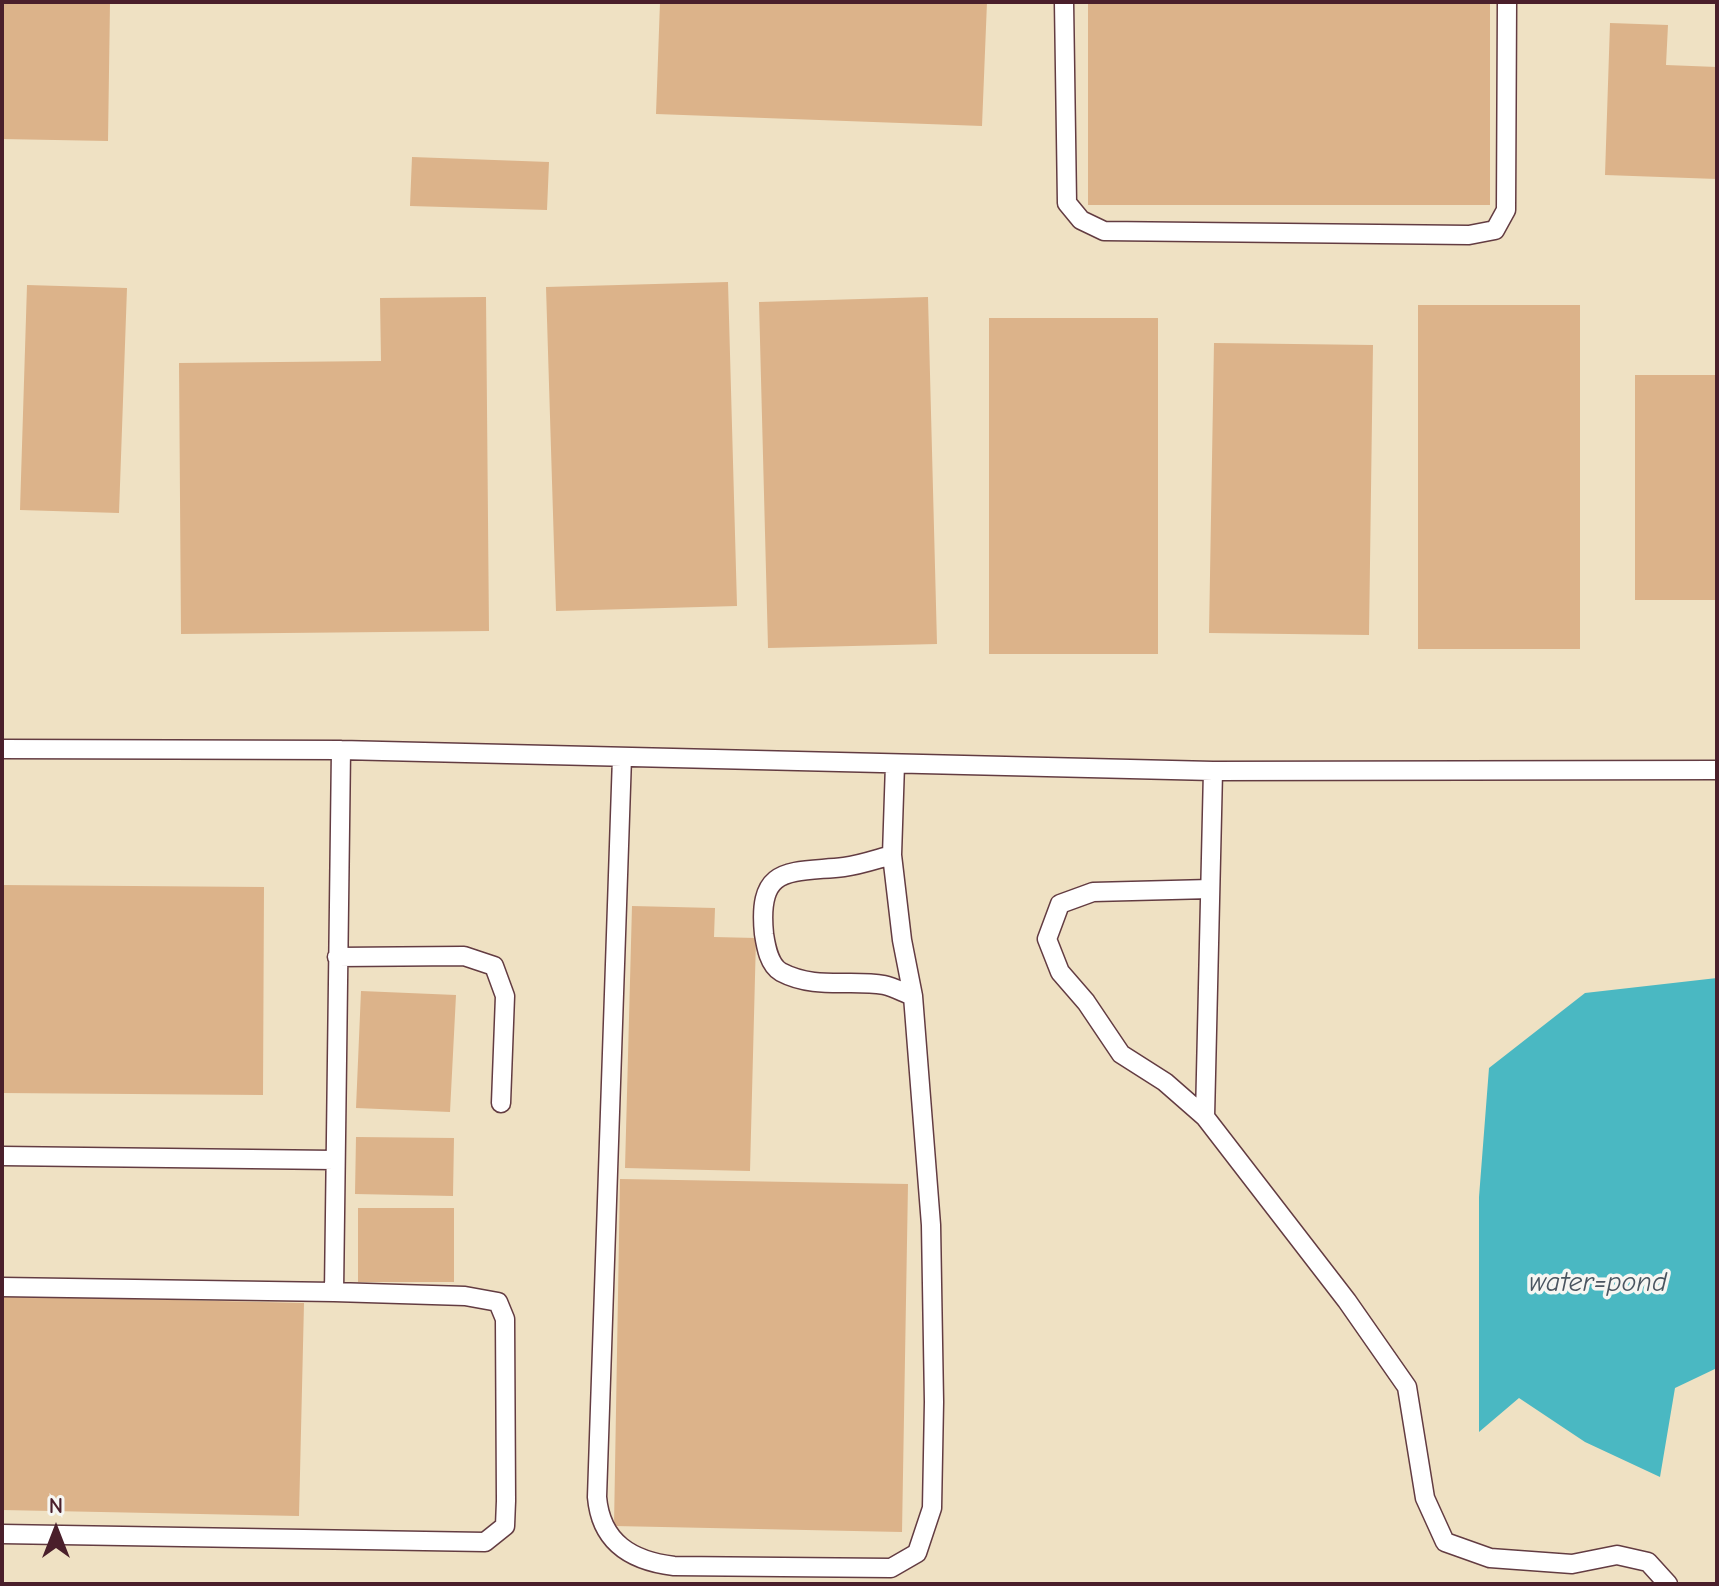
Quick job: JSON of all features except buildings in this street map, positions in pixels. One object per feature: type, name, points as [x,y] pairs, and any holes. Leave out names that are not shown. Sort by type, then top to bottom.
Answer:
[{"type":"lane","points":[[1064,2],[1067,203],[1081,220],[1104,231],[1453,235],[1495,230],[1506,210],[1507,2]]},
{"type":"lane","points":[[2,749],[341,750],[1213,771],[1717,770]]},
{"type":"lane","points":[[334,1292],[341,750]]},
{"type":"lane","points":[[622,757],[598,1514],[616,1542],[631,1554],[649,1563],[674,1566],[891,1568],[917,1553],[932,1508],[931,1225],[913,996],[902,940],[892,855],[895,764]]},
{"type":"lane","points":[[1205,1117],[1213,771]]},
{"type":"lane","points":[[892,855],[848,866],[793,871],[774,882],[762,900],[766,951],[778,971],[800,979],[835,984],[884,985],[913,996]]},
{"type":"lane","points":[[1210,889],[1093,892],[1060,904],[1047,939],[1060,972],[1086,1002],[1121,1054],[1165,1082],[1205,1117],[1347,1301],[1407,1387],[1425,1498],[1445,1542],[1490,1558],[1572,1564],[1617,1555],[1648,1562],[1668,1584]]},
{"type":"lane","points":[[337,957],[464,956],[494,966],[505,996],[501,1103]]},
{"type":"lane","points":[[2,1156],[334,1160]]},
{"type":"lane","points":[[2,1287],[465,1296],[498,1302],[505,1319],[505,1526],[485,1542],[2,1534]]},
{"type":"water","name":"water=pond","points":[[1717,978],[1717,1368],[1675,1388],[1660,1477],[1585,1442],[1519,1398],[1479,1432],[1479,1197],[1489,1068],[1585,993]]}]
